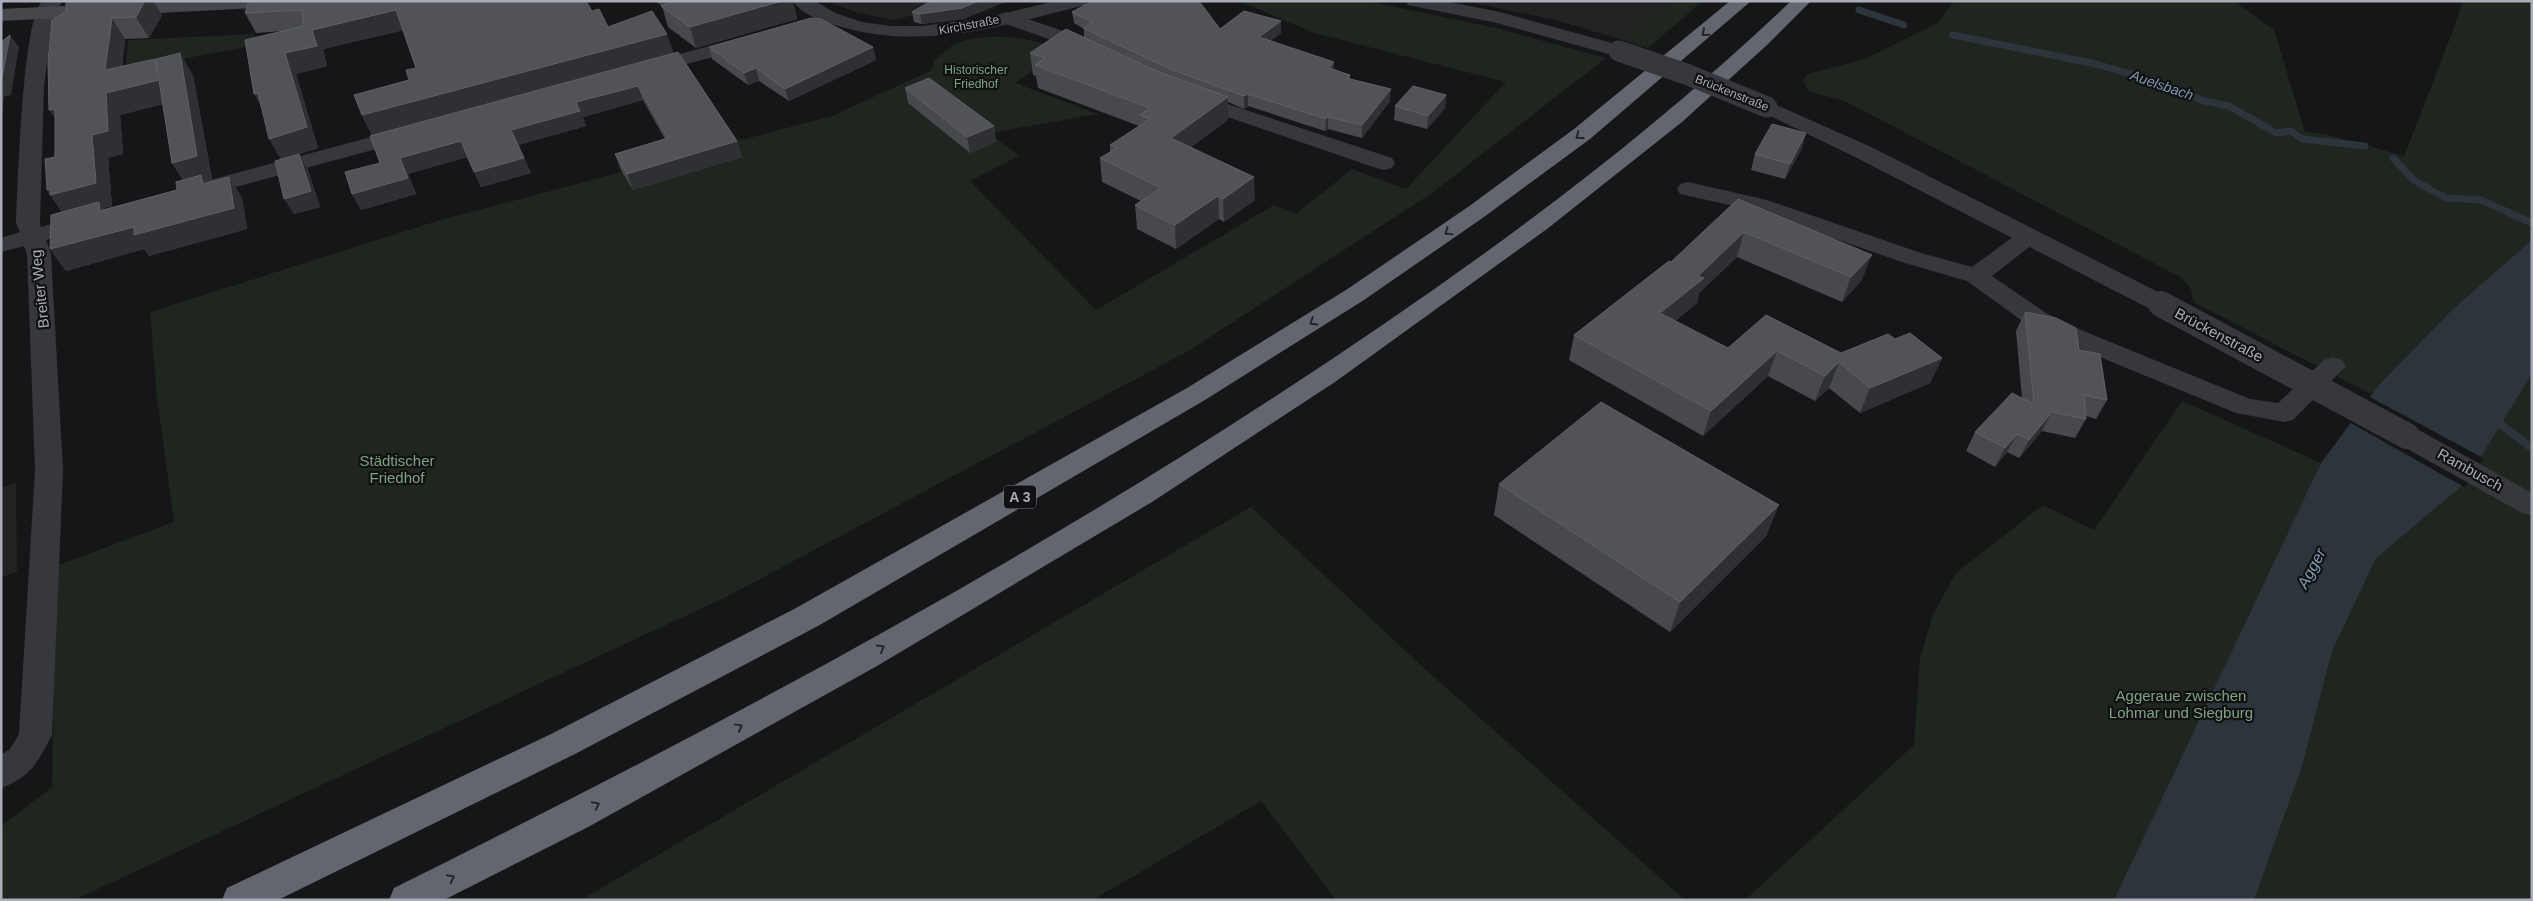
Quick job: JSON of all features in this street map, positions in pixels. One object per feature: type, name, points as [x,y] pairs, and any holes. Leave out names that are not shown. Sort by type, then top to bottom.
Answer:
[{"type":"highway","name":"A 3","points":[[240,900],[563,744],[807,618],[1196,394],[1355,296],[1476,212],[1582,134],[1742,1]]},
{"type":"highway","points":[[407,900],[601,803],[854,664],[1059,545],[1248,429],[1399,326],[1529,232],[1637,150],[1728,73],[1802,1]]},
{"type":"main road","points":[[1,15],[49,8],[275,1]]},
{"type":"street","name":"Kirchstraße","points":[[802,1],[827,16],[874,29],[930,32],[963,29],[1007,18],[1028,27],[1053,34],[1105,60]]},
{"type":"street","points":[[1007,18],[1078,1]]},
{"type":"street","name":"Brückenstraße","points":[[1415,1],[1447,4],[1619,51],[1686,74],[1767,106],[2029,236],[2408,436]]},
{"type":"street","name":"Breiter Weg","points":[[1,773],[22,759],[35,735],[38,645],[49,470],[39,254],[28,223],[34,86],[49,8]]},
{"type":"street","points":[[799,27],[827,16]]},
{"type":"street","points":[[628,74],[762,37]]},
{"type":"street","points":[[1180,94],[1384,163]]},
{"type":"street","points":[[179,195],[424,128]]},
{"type":"street","points":[[1688,189],[1759,206],[1913,258],[1976,276],[2037,319],[2072,336],[2245,406],[2284,413],[2333,366]]},
{"type":"street","points":[[1,245],[107,215]]},
{"type":"street","points":[[1976,276],[2029,236]]},
{"type":"street","name":"Rambusch","points":[[2408,436],[2532,506]]},
{"type":"shaded area","points":[[826,1],[944,1],[923,13],[893,20],[855,12]]},
{"type":"shaded area","points":[[1465,1],[1673,1],[1626,41],[1555,20]]},
{"type":"shaded area","points":[[16,483],[17,572],[1,577],[1,488]]},
{"type":"green space","name":"Städtischer Friedhof","points":[[1239,1],[1367,1],[1496,28],[1606,58],[1432,193],[1190,350],[726,597],[74,900],[1,900],[1,826],[52,787],[56,566],[174,522],[157,398],[150,312],[437,221],[832,116],[932,70],[934,60],[957,43],[985,37],[1025,39],[1062,51],[1015,83],[1098,114],[989,133],[1019,156],[970,181],[1096,310],[1274,205],[1296,214],[1352,169],[1406,189],[1506,82],[1314,33]]},
{"type":"green space","points":[[1673,1],[1703,1],[1648,48],[1626,41]]},
{"type":"green space","name":"Aggeraue zwischen Lohmar und Siegburg","points":[[1954,1],[2234,1],[2274,30],[2305,132],[2325,134],[2404,156],[2463,1],[2532,1],[2532,900],[1745,900],[1914,745],[1920,659],[1933,614],[1956,573],[2043,505],[2094,530],[2182,401],[2321,463],[2317,471],[2379,398],[2193,302],[2192,291],[2182,278],[1845,101],[1808,91],[1803,80],[1808,74],[1865,59],[1938,23]]},
{"type":"green space","points":[[254,34],[255,45],[126,70],[128,40]]},
{"type":"green space","points":[[1251,507],[1426,670],[1685,900],[1336,900],[1261,801],[1093,900],[581,900]]},
{"type":"water","name":"Agger","points":[[2532,240],[2532,374],[2464,484],[2376,558],[2332,651],[2302,766],[2254,900],[2114,900],[2321,463],[2379,385],[2452,310]]},
{"type":"pier","points":[[2368,396],[2483,458],[2467,485],[2464,487],[2349,422]]},
{"type":"building","points":[[66,1],[145,1],[136,17],[112,18],[105,70],[155,59],[158,75],[156,59],[180,53],[197,156],[172,163],[159,80],[106,93],[108,131],[92,135],[96,183],[50,195],[50,189],[47,190],[45,159],[55,157],[55,109],[49,110],[48,61],[52,20],[66,12]]},
{"type":"building","points":[[249,1],[586,1],[592,11],[599,9],[608,27],[652,11],[667,34],[362,115],[354,95],[409,80],[406,70],[416,68],[396,10],[312,30],[317,46],[285,53],[307,127],[269,139],[258,93],[254,94],[245,40],[304,26],[302,10],[245,13]]},
{"type":"building","points":[[674,1],[782,1],[690,27],[661,6]]},
{"type":"building","points":[[931,1],[979,1],[962,8],[920,14],[912,12]]},
{"type":"building","points":[[1092,1],[1199,1],[1220,29],[1244,11],[1281,21],[1259,37],[1334,62],[1329,68],[1350,75],[1346,78],[1391,89],[1362,125],[1328,117],[1326,119],[1248,94],[1244,96],[1170,69],[1083,28],[1092,22],[1072,12]]},
{"type":"building","points":[[811,18],[821,19],[873,47],[785,89],[756,68],[744,73],[709,47]]},
{"type":"building","points":[[1066,29],[1154,70],[1228,97],[1171,138],[1254,177],[1223,199],[1218,196],[1175,225],[1135,205],[1161,188],[1100,158],[1117,148],[1110,145],[1150,119],[1140,115],[1150,108],[1035,65],[1045,58],[1030,53]]},
{"type":"building","points":[[10,35],[1,83],[1,42]]},
{"type":"building","points":[[678,52],[737,141],[627,174],[615,154],[668,138],[638,86],[576,102],[580,111],[511,130],[524,158],[474,172],[461,141],[400,158],[408,178],[352,194],[345,172],[380,163],[370,136]]},
{"type":"building","points":[[929,78],[994,126],[967,137],[905,88]]},
{"type":"building","points":[[1413,86],[1446,95],[1428,116],[1395,106]]},
{"type":"building","points":[[1772,124],[1806,133],[1790,164],[1755,154]]},
{"type":"building","points":[[299,154],[311,191],[284,199],[275,161]]},
{"type":"building","points":[[201,175],[203,184],[229,177],[234,208],[134,235],[134,227],[50,249],[51,215],[99,202],[100,211],[177,190],[176,182]]},
{"type":"building","points":[[1738,199],[1872,255],[1851,277],[1744,232],[1698,276],[1704,278],[1660,313],[1728,348],[1766,315],[1841,353],[1888,334],[1895,339],[1910,333],[1942,358],[1870,388],[1839,362],[1825,376],[1777,351],[1711,411],[1574,335],[1669,261],[1671,262]]},
{"type":"building","points":[[2025,312],[2056,318],[2076,328],[2079,350],[2100,354],[2107,400],[2084,395],[2086,419],[2052,412],[2029,440],[2017,434],[2005,448],[1975,432],[2012,393],[2034,404]]},
{"type":"building","points":[[1601,402],[1779,505],[1680,602],[1499,484]]},
{"type":"waterway","name":"Auelsbach","points":[[1859,10],[1904,25]]},
{"type":"waterway","name":"Auelsbach","points":[[1953,35],[2096,64],[2159,82],[2204,101],[2229,106],[2276,133],[2291,131],[2302,139],[2365,146]]},
{"type":"waterway","name":"Auelsbach","points":[[2393,158],[2415,181],[2446,198],[2481,200],[2532,223]]},
{"type":"waterway","points":[[2492,418],[2532,448]]},
{"type":"park label","name":"Historischer Friedhof","points":[[976,77]]}]
